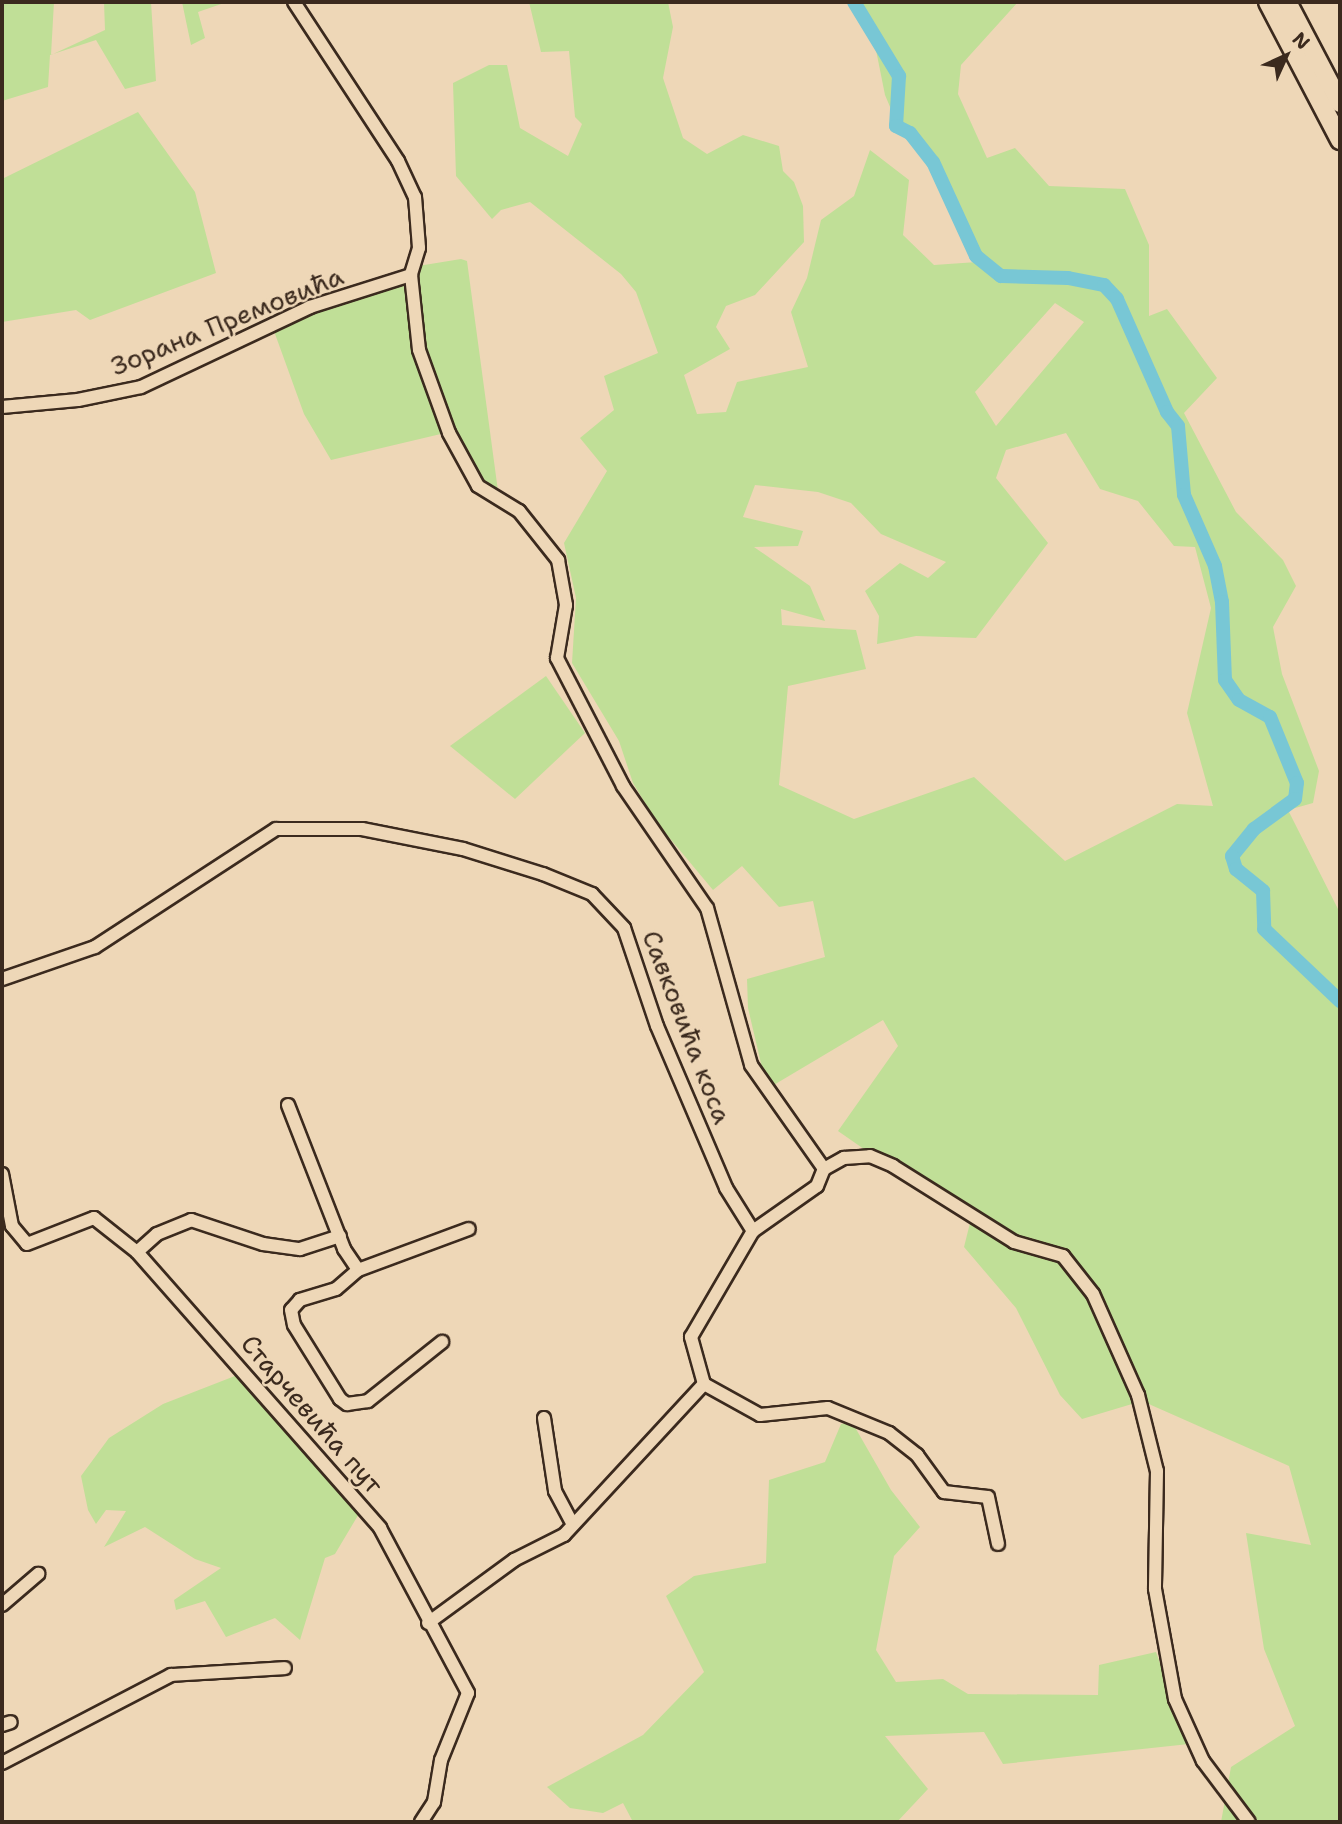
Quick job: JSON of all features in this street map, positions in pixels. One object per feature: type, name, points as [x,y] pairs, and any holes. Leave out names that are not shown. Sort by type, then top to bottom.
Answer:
[{"type":"highway","points":[[1268,2],[1340,140]]},
{"type":"highway","points":[[1287,2],[1340,103]]},
{"type":"street","points":[[294,2],[398,161],[415,197],[419,248],[411,275],[419,350],[449,433],[478,486],[519,511],[558,560],[566,605],[557,658],[623,786],[707,908],[751,1065],[824,1169]]},
{"type":"street","name":"Зорана Премовића","points":[[2,407],[78,400],[141,387],[310,307],[411,275]]},
{"type":"street","name":"Савковића коса","points":[[2,979],[94,947],[276,829],[362,829],[463,849],[543,874],[592,894],[624,928],[657,1027],[726,1188],[753,1231]]},
{"type":"street","points":[[288,1105],[340,1236],[358,1270]]},
{"type":"street","points":[[998,1544],[988,1497],[944,1492],[916,1455],[890,1433],[828,1408],[760,1415],[704,1384],[691,1337],[753,1231],[817,1186],[824,1169],[857,1157],[893,1166],[1014,1242],[1063,1256],[1093,1294],[1138,1395],[1157,1471],[1155,1589],[1175,1699],[1203,1761],[1249,1822]]},
{"type":"street","name":"Старчевића пут","points":[[2,1174],[12,1226],[27,1244],[94,1218],[137,1252],[380,1528],[428,1623],[468,1693],[441,1760],[434,1802],[421,1822]]},
{"type":"street","points":[[137,1252],[156,1234],[191,1220],[263,1244],[300,1250],[340,1236]]},
{"type":"street","name":"Старчевића пут","points":[[442,1342],[368,1401],[347,1404],[340,1399],[294,1325],[291,1310],[300,1300],[336,1289],[358,1270],[469,1229]]},
{"type":"street","points":[[428,1623],[573,1525],[704,1384]]},
{"type":"street","points":[[544,1418],[555,1491],[573,1525]]},
{"type":"street","points":[[2,1605],[38,1574]]},
{"type":"street","points":[[2,1763],[171,1675],[285,1668]]},
{"type":"green space","points":[[2,2],[54,2],[48,87],[2,101]]},
{"type":"green space","points":[[104,2],[151,2],[156,81],[125,89],[96,40],[53,54],[105,30]]},
{"type":"green space","points":[[182,2],[227,2],[198,12],[205,38],[191,45]]},
{"type":"green space","points":[[529,2],[668,2],[673,27],[663,78],[683,138],[707,154],[743,135],[779,146],[783,171],[794,182],[803,206],[804,242],[755,295],[726,306],[716,327],[730,349],[684,375],[697,414],[726,412],[737,382],[808,367],[791,312],[807,278],[821,220],[854,196],[870,150],[909,180],[903,235],[934,265],[977,262],[923,153],[896,121],[885,95],[871,25],[857,2],[1018,2],[961,65],[958,94],[987,158],[1015,148],[1049,186],[1125,189],[1149,245],[1149,316],[1167,309],[1217,378],[1184,413],[1236,512],[1283,560],[1296,586],[1273,627],[1282,674],[1319,771],[1313,803],[1288,810],[1340,913],[1340,1822],[1221,1822],[1231,1767],[1295,1726],[1264,1649],[1246,1533],[1311,1545],[1289,1466],[1142,1401],[1082,1419],[1060,1395],[1016,1308],[964,1247],[970,1223],[838,1131],[898,1046],[883,1020],[767,1089],[748,1008],[747,979],[825,957],[813,901],[779,907],[742,866],[713,890],[657,823],[633,783],[619,741],[572,663],[576,598],[564,543],[607,471],[580,438],[614,410],[604,376],[658,353],[636,292],[621,274],[530,202],[501,210],[492,219],[456,176],[453,83],[489,65],[507,65],[520,128],[568,156],[582,124],[575,117],[569,51],[541,52]],"holes":[[[1055,303],[1084,322],[996,426],[975,392]],[[1066,433],[1100,489],[1138,501],[1174,546],[1195,547],[1211,608],[1187,713],[1213,806],[1177,804],[1065,861],[974,777],[854,819],[779,785],[788,686],[866,669],[856,630],[782,625],[781,609],[825,621],[810,586],[754,547],[798,546],[803,531],[743,517],[755,485],[818,492],[851,503],[881,534],[946,562],[928,578],[900,563],[865,591],[879,616],[877,644],[916,636],[976,638],[1048,543],[996,478],[1006,450]]]},
{"type":"green space","points":[[138,112],[195,192],[216,273],[90,320],[76,310],[2,322],[2,179]]},
{"type":"green space","points":[[461,259],[467,261],[498,491],[479,486],[455,432],[423,342],[414,294],[409,332],[445,433],[331,460],[304,414],[270,320],[330,294],[367,288],[418,266]]},
{"type":"green space","points":[[546,676],[585,733],[515,799],[450,746]]},
{"type":"green space","points":[[240,1374],[360,1512],[335,1554],[325,1558],[300,1640],[275,1618],[226,1637],[205,1601],[176,1610],[174,1600],[221,1568],[195,1559],[145,1527],[104,1547],[126,1511],[106,1510],[96,1524],[88,1510],[81,1476],[109,1438],[163,1404]]},
{"type":"green space","points":[[852,1422],[891,1490],[920,1527],[894,1556],[876,1650],[896,1682],[943,1679],[968,1694],[1098,1695],[1099,1665],[1156,1652],[1189,1744],[1003,1764],[984,1732],[885,1736],[928,1789],[897,1822],[633,1822],[623,1803],[603,1813],[570,1808],[547,1787],[643,1735],[704,1672],[666,1596],[694,1576],[766,1563],[769,1480],[825,1462],[841,1424]]},
{"type":"waterway","points":[[854,2],[899,76],[896,126],[910,133],[933,162],[976,256],[1001,276],[1068,278],[1104,285],[1117,299],[1167,412],[1178,426],[1184,495],[1215,566],[1222,602],[1225,680],[1239,700],[1270,717],[1297,783],[1295,799],[1254,829],[1232,856],[1236,869],[1263,891],[1264,929],[1340,1001]]}]
